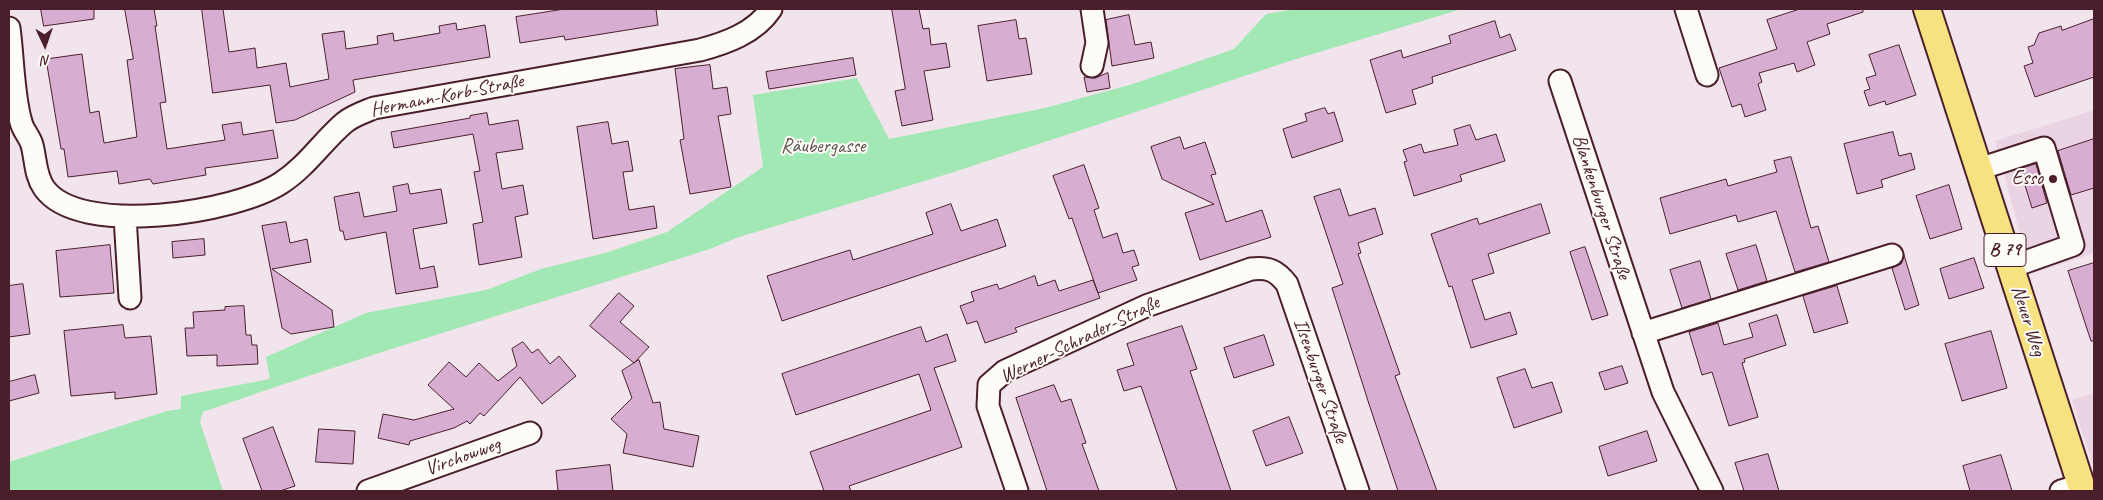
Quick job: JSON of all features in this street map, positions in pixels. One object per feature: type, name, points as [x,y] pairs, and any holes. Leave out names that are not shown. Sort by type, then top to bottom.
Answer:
[{"type":"main road","name":"Neuer Weg","points":[[1928,9],[2011,267],[2075,489]]},
{"type":"street","name":"Hermann-Korb-Straße","points":[[9,28],[20,120],[17,137],[32,142],[38,175],[44,188],[55,200],[74,208],[125,217],[222,206],[248,199],[281,183],[310,159],[344,123],[374,108],[700,50],[728,42],[751,28],[770,9]]},
{"type":"street","points":[[1092,9],[1097,43],[1092,66]]},
{"type":"street","points":[[1686,9],[1707,75]]},
{"type":"street","name":"Blankenburger Straße","points":[[1560,81],[1663,392],[1712,491]]},
{"type":"street","points":[[1979,169],[2044,148],[2073,245],[2011,267]]},
{"type":"street","points":[[125,217],[130,298]]},
{"type":"street","points":[[1642,333],[1892,255]]},
{"type":"street","name":"Werner-Schrader-Straße","points":[[1018,491],[988,406],[989,385],[996,378],[1005,371],[1146,306],[1191,289],[1251,269],[1264,268],[1278,272]]},
{"type":"street","name":"Ilsenburger Straße","points":[[1278,272],[1287,284],[1358,491]]},
{"type":"street","name":"Virchowweg","points":[[368,491],[530,433]]},
{"type":"shaded area","points":[[2094,110],[2094,253],[2031,274],[1995,141]]},
{"type":"shaded area","points":[[2094,393],[2094,469],[2072,400]]},
{"type":"green space","name":"Räubergasse","points":[[1296,9],[1462,9],[1296,59],[954,172],[736,238],[710,249],[392,349],[203,412],[200,422],[223,491],[9,491],[9,462],[167,411],[181,409],[181,396],[270,379],[266,357],[366,313],[486,290],[541,269],[605,253],[667,232],[763,167],[753,95],[857,78],[889,139],[1045,108],[1133,84],[1234,49],[1266,14]]},
{"type":"building","points":[[41,9],[94,9],[94,19],[44,26]]},
{"type":"building","points":[[125,9],[154,9],[166,102],[160,103],[167,149],[225,140],[222,125],[241,122],[243,135],[273,130],[278,158],[205,168],[206,175],[153,184],[150,179],[119,184],[117,171],[68,177],[64,149],[61,149],[46,59],[82,54],[90,113],[99,111],[104,143],[137,137],[127,60],[133,59]]},
{"type":"building","points":[[202,9],[223,9],[229,52],[255,48],[257,68],[286,63],[290,87],[329,79],[322,34],[344,31],[346,49],[378,44],[377,36],[393,33],[394,41],[440,33],[439,26],[456,23],[457,30],[485,25],[490,57],[353,80],[355,92],[295,120],[276,123],[270,85],[213,93]]},
{"type":"building","points":[[565,9],[656,9],[658,25],[565,40],[564,36],[520,43],[516,17]]},
{"type":"building","points":[[892,9],[919,9],[923,29],[929,28],[931,45],[946,43],[950,67],[924,71],[933,120],[902,126],[895,91],[905,89]]},
{"type":"building","points":[[1800,9],[1863,9],[1863,12],[1827,24],[1830,34],[1807,42],[1815,65],[1797,72],[1794,63],[1759,73],[1762,82],[1758,84],[1766,110],[1745,117],[1741,104],[1732,107],[1719,68],[1777,49],[1767,20]]},
{"type":"building","points":[[1129,15],[1135,45],[1151,42],[1154,58],[1112,66],[1106,20]]},
{"type":"building","points":[[2094,19],[2094,77],[2035,97],[2024,66],[2033,63],[2028,47],[2034,45],[2039,33],[2061,26],[2062,30]]},
{"type":"building","points":[[1016,20],[1019,39],[1026,38],[1032,74],[987,81],[978,26]]},
{"type":"building","points":[[1495,21],[1500,38],[1510,34],[1516,50],[1432,77],[1433,83],[1412,90],[1416,104],[1386,113],[1370,60],[1401,50],[1403,58],[1451,43],[1449,36]]},
{"type":"building","points":[[1899,45],[1916,95],[1886,105],[1885,101],[1869,106],[1864,91],[1870,89],[1866,78],[1876,75],[1869,55]]},
{"type":"building","points":[[853,58],[856,75],[769,89],[766,72]]},
{"type":"building","points":[[710,65],[713,89],[727,87],[731,114],[718,116],[731,187],[690,194],[680,140],[684,139],[675,69]]},
{"type":"building","points":[[1108,73],[1110,88],[1087,92],[1084,77],[1095,78]]},
{"type":"building","points":[[1325,108],[1328,114],[1334,112],[1343,141],[1292,158],[1283,129],[1307,121],[1305,114]]},
{"type":"building","points":[[487,113],[489,125],[518,120],[523,149],[496,153],[502,189],[523,185],[528,214],[515,217],[522,257],[479,265],[473,224],[483,222],[474,172],[480,171],[473,134],[394,148],[391,132],[470,118],[470,116]]},
{"type":"building","points":[[608,122],[612,144],[628,141],[633,171],[623,172],[629,210],[654,206],[657,228],[593,239],[577,127]]},
{"type":"building","points":[[1470,125],[1476,140],[1496,134],[1505,161],[1460,175],[1462,181],[1414,196],[1404,162],[1407,161],[1403,150],[1421,144],[1424,153],[1458,145],[1454,130]]},
{"type":"building","points":[[1893,132],[1899,156],[1911,153],[1915,169],[1881,180],[1883,187],[1857,194],[1844,144]]},
{"type":"building","points":[[1180,137],[1184,149],[1205,142],[1216,174],[1211,175],[1226,222],[1262,210],[1271,237],[1200,260],[1185,213],[1214,204],[1162,179],[1151,147]]},
{"type":"building","points":[[2094,139],[2094,188],[2071,195],[2058,151]]},
{"type":"building","points":[[1791,157],[1811,228],[1818,226],[1829,262],[1795,272],[1776,211],[1738,222],[1736,215],[1670,234],[1660,198],[1726,179],[1728,186],[1777,172],[1774,161]]},
{"type":"building","points":[[2036,164],[2047,203],[2032,208],[2020,169]]},
{"type":"building","points":[[1084,165],[1099,208],[1094,210],[1103,238],[1117,233],[1123,253],[1134,250],[1139,265],[1132,267],[1137,280],[1098,293],[1072,218],[1069,219],[1053,176]]},
{"type":"building","points":[[408,184],[410,194],[441,189],[447,223],[413,229],[420,269],[434,266],[438,287],[396,294],[386,232],[345,240],[343,231],[340,231],[334,197],[359,192],[364,217],[397,211],[393,187]]},
{"type":"building","points":[[1949,185],[1962,229],[1930,239],[1916,196]]},
{"type":"building","points":[[1340,189],[1349,216],[1375,208],[1383,234],[1358,243],[1361,253],[1358,254],[1400,374],[1395,376],[1437,491],[1398,491],[1369,404],[1332,288],[1343,284],[1314,197]]},
{"type":"building","points":[[951,204],[961,231],[997,219],[1006,246],[782,321],[767,276],[850,250],[853,260],[933,234],[926,213]]},
{"type":"building","points":[[1541,204],[1550,233],[1488,254],[1494,273],[1472,280],[1485,320],[1510,312],[1517,334],[1471,348],[1452,286],[1449,287],[1431,234],[1477,218],[1479,224]]},
{"type":"building","points":[[286,222],[290,243],[307,239],[311,262],[272,269],[332,310],[334,327],[291,334],[282,328],[262,226]]},
{"type":"building","points":[[204,239],[205,255],[173,258],[172,242]]},
{"type":"building","points":[[110,245],[114,293],[60,297],[56,251]]},
{"type":"building","points":[[1756,245],[1767,281],[1738,290],[1726,254]]},
{"type":"building","points":[[1585,247],[1608,315],[1592,320],[1570,252]]},
{"type":"building","points":[[1904,255],[1919,305],[1905,310],[1892,268],[1901,264]]},
{"type":"building","points":[[1974,258],[1984,288],[1949,299],[1940,269]]},
{"type":"building","points":[[1700,261],[1711,299],[1682,308],[1670,270]]},
{"type":"building","points":[[2094,263],[2094,341],[2091,341],[2068,271]]},
{"type":"building","points":[[1035,276],[1038,286],[1055,280],[1059,291],[1093,280],[1100,298],[1015,328],[1017,332],[985,343],[977,321],[967,324],[960,306],[974,301],[971,292],[997,284],[999,289]]},
{"type":"building","points":[[23,284],[30,334],[9,337],[9,286]]},
{"type":"building","points":[[1837,286],[1848,323],[1814,333],[1803,296]]},
{"type":"building","points":[[619,293],[634,306],[620,322],[649,347],[634,363],[590,326]]},
{"type":"building","points":[[244,306],[246,335],[251,335],[252,345],[257,345],[258,364],[217,366],[217,355],[187,356],[185,328],[194,328],[193,312],[225,310],[225,307]]},
{"type":"building","points":[[1777,315],[1786,345],[1744,359],[1745,362],[1742,363],[1758,417],[1729,426],[1712,372],[1702,375],[1689,332],[1718,323],[1724,345],[1753,337],[1749,324]]},
{"type":"building","points":[[123,325],[125,338],[151,336],[157,394],[115,399],[115,392],[71,396],[64,331]]},
{"type":"building","points":[[1182,326],[1197,369],[1190,371],[1231,491],[1177,491],[1141,386],[1124,391],[1117,370],[1134,365],[1127,344]]},
{"type":"building","points":[[921,327],[926,342],[947,334],[956,361],[934,368],[962,447],[849,486],[851,491],[824,491],[810,452],[931,410],[919,374],[796,415],[782,374]]},
{"type":"building","points":[[1991,331],[2007,388],[1962,401],[1945,344]]},
{"type":"building","points":[[1264,335],[1274,365],[1234,378],[1224,348]]},
{"type":"building","points":[[523,342],[532,353],[538,349],[550,364],[559,356],[576,376],[542,404],[520,377],[484,416],[480,413],[470,424],[467,421],[454,428],[410,441],[409,445],[378,438],[383,414],[414,420],[454,409],[428,385],[449,362],[466,377],[479,363],[498,381],[517,366],[512,349]]},
{"type":"building","points":[[639,360],[653,403],[660,402],[664,429],[699,436],[693,467],[623,453],[627,434],[611,419],[632,398],[622,371]]},
{"type":"building","points":[[1622,366],[1628,383],[1605,390],[1599,373]]},
{"type":"building","points":[[1525,369],[1532,388],[1552,382],[1562,412],[1514,428],[1497,378]]},
{"type":"building","points":[[35,375],[39,393],[9,401],[9,382]]},
{"type":"building","points":[[1054,385],[1061,402],[1071,399],[1086,443],[1082,444],[1099,491],[1047,491],[1016,398]]},
{"type":"building","points":[[1289,417],[1303,453],[1266,466],[1253,431]]},
{"type":"building","points":[[273,427],[295,486],[280,491],[262,491],[243,439]]},
{"type":"building","points":[[319,429],[355,431],[353,464],[316,462]]},
{"type":"building","points":[[1647,431],[1657,461],[1608,476],[1599,447]]},
{"type":"building","points":[[1768,454],[1779,491],[1744,491],[1735,463]]},
{"type":"building","points":[[2001,455],[2012,491],[1970,491],[1963,466]]},
{"type":"building","points":[[610,465],[613,491],[558,491],[556,471]]},
{"type":"place","name":"Esso","points":[[2053,179]]}]
